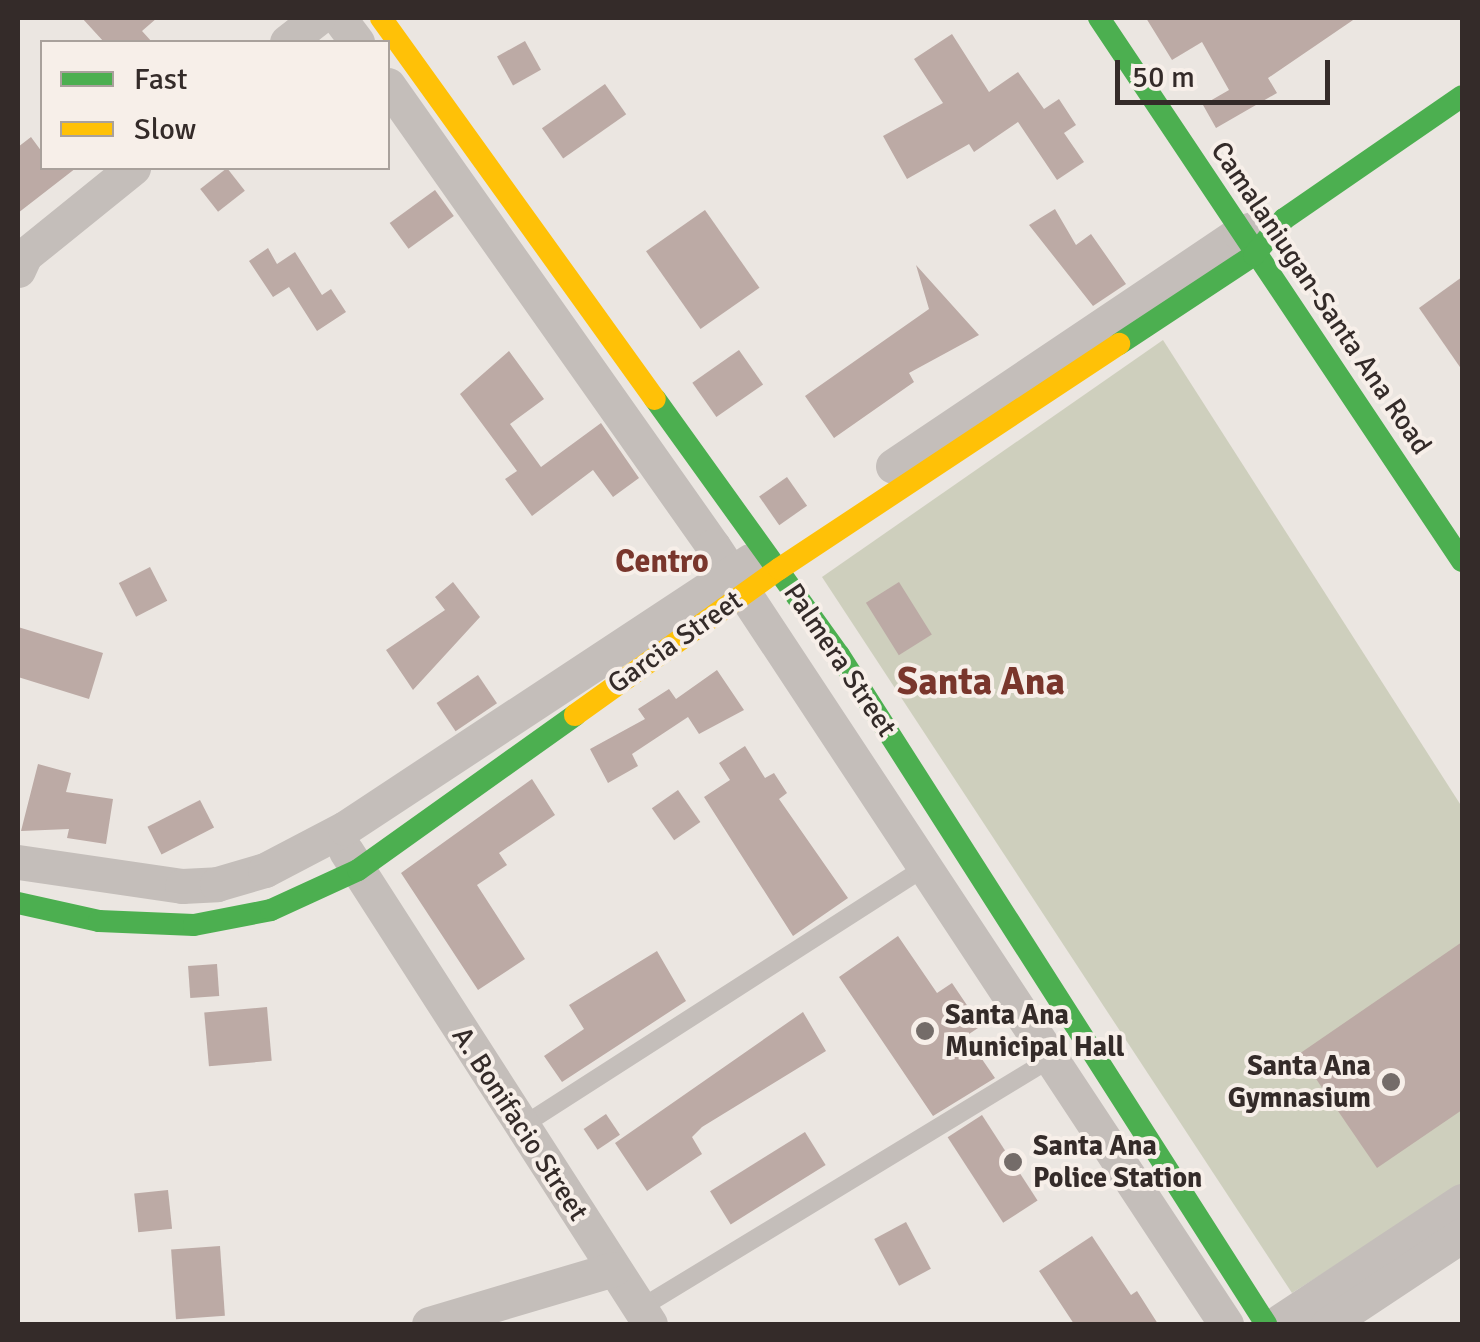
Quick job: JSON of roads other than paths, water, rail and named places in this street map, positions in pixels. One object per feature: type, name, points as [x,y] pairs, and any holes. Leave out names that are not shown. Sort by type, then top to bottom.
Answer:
[{"type":"street","points":[[290,40],[318,18]]},
{"type":"street","points":[[340,18],[356,40]]},
{"type":"street","name":"Palmera Street","points":[[381,18],[773,560],[1266,1324]]},
{"type":"street","name":"Camalaniugan-Santa Ana Road","points":[[1099,18],[1462,560]]},
{"type":"street","name":"Palmera Street","points":[[390,88],[736,584],[1226,1324]]},
{"type":"street","name":"Garcia Street","points":[[18,862],[182,886],[217,884],[264,870],[335,833],[773,560],[1462,96]]},
{"type":"street","points":[[20,261],[131,170]]},
{"type":"street","name":"Garcia Street","points":[[18,903],[99,921],[194,926],[271,910],[358,870],[736,584]]},
{"type":"street","name":"A. Bonifacio Street","points":[[335,833],[645,1317]]},
{"type":"street","points":[[301,896],[392,923]]},
{"type":"street","points":[[984,962],[1021,940]]},
{"type":"street","points":[[1276,1324],[1462,1201]]},
{"type":"street","points":[[1328,1324],[1462,1235]]},
{"type":"street","points":[[429,1324],[613,1270]]},
{"type":"lane","points":[[522,1126],[923,869]]},
{"type":"lane","points":[[645,1317],[1049,1060]]},
{"type":"place","name":"Santa Ana Municipal Hall","points":[[925,1031]]},
{"type":"place","name":"Santa Ana Gymnasium","points":[[1391,1082]]},
{"type":"place","name":"Santa Ana Police Station","points":[[1013,1162]]},
{"type":"district","name":"Centro","points":[[662,562]]},
{"type":"district","name":"Santa Ana","points":[[981,682]]}]
